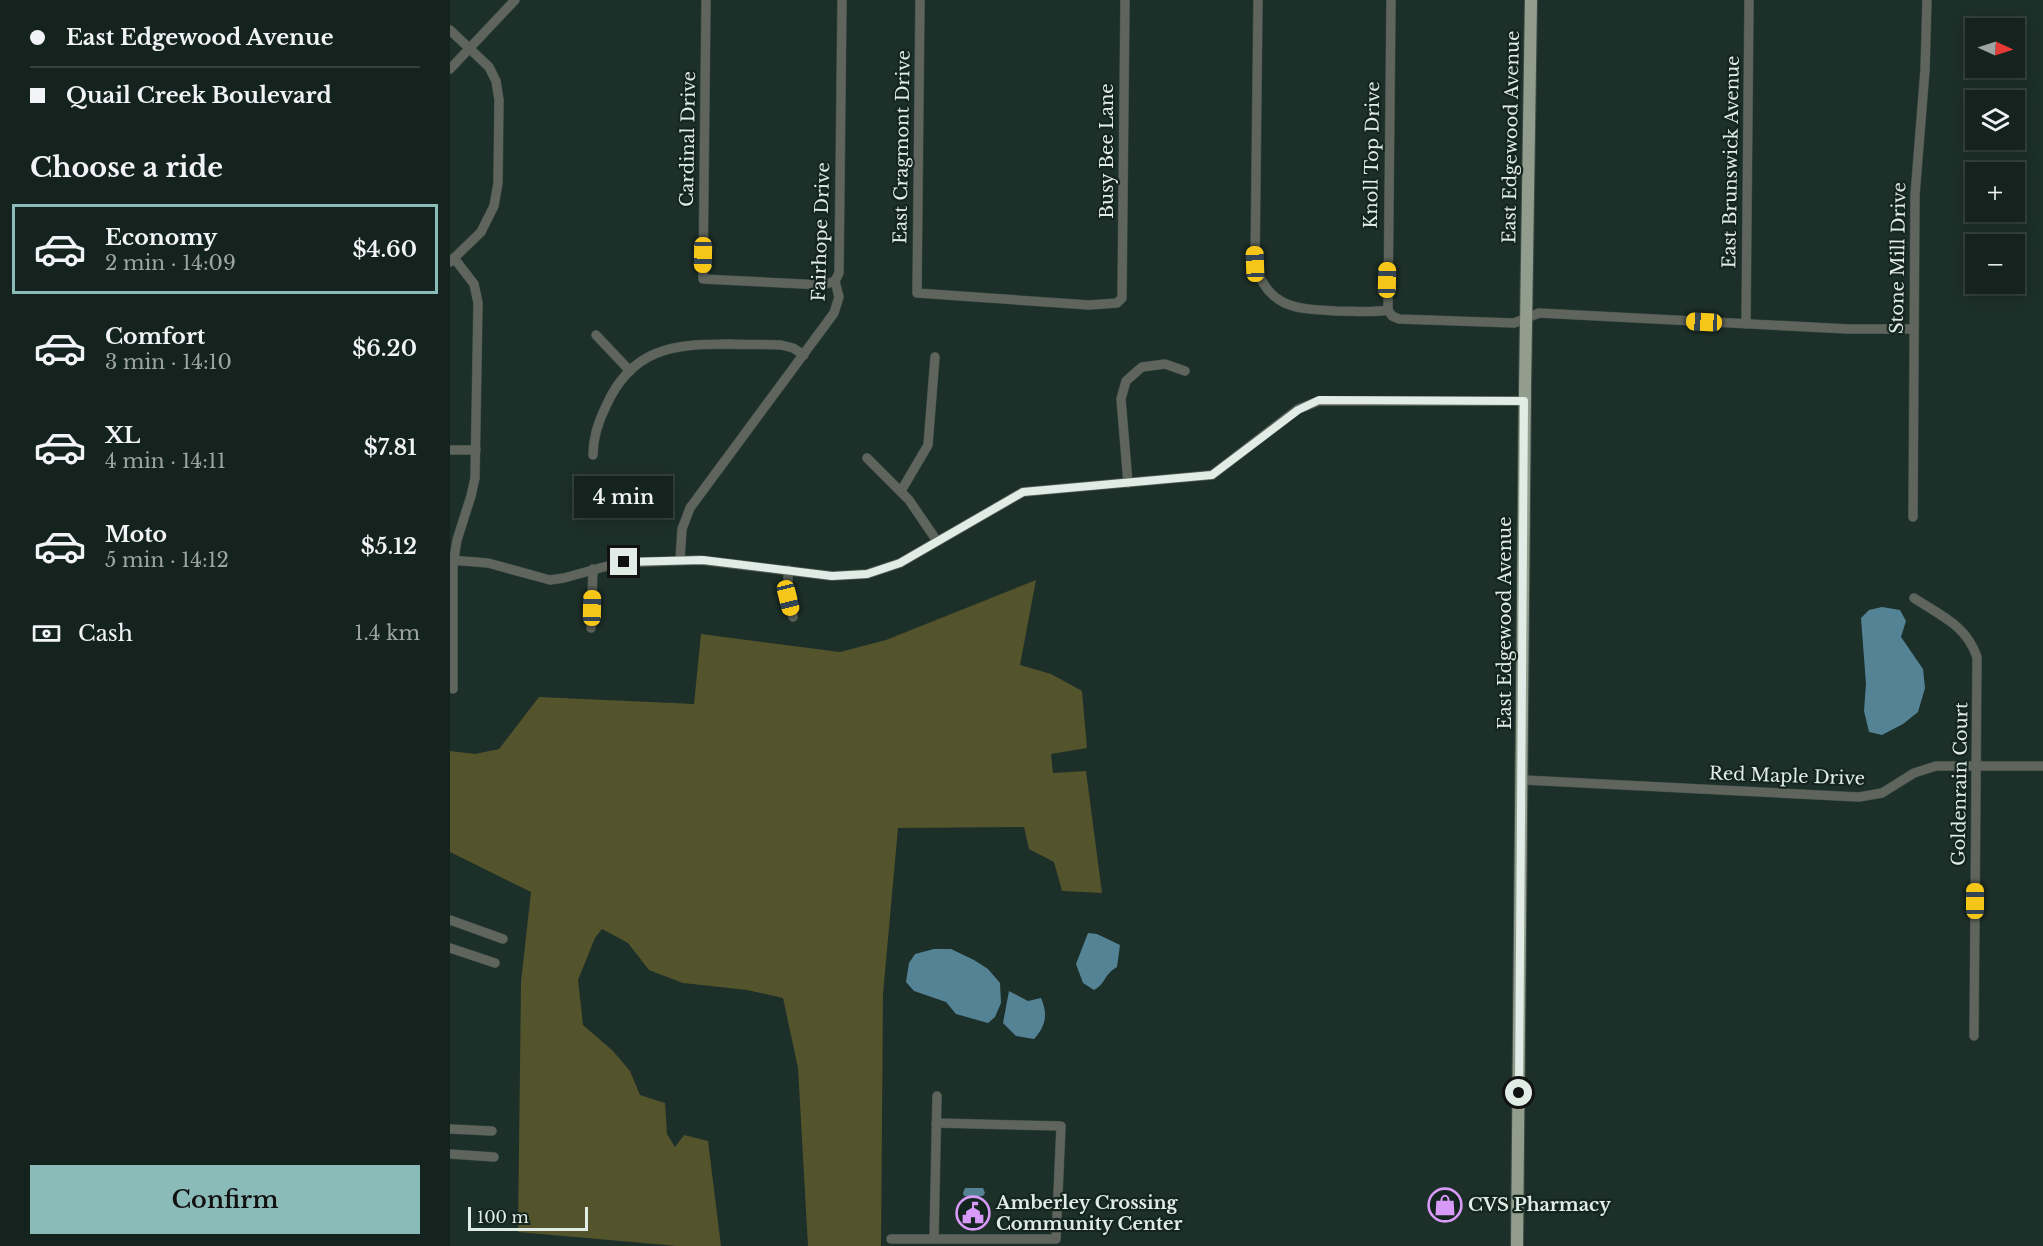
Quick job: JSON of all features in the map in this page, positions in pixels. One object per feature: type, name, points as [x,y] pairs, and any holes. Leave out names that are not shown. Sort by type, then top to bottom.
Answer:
[{"type":"main road","name":"East Edgewood Avenue","points":[[1517,1246],[1524,401],[1531,0]]},
{"type":"street","points":[[450,69],[506,5],[515,0]]},
{"type":"street","name":"Cardinal Drive","points":[[706,0],[703,279],[823,285],[836,281]]},
{"type":"street","name":"Fairhope Drive","points":[[680,560],[682,529],[690,508],[804,355],[836,308],[839,297],[836,281],[839,273],[842,0]]},
{"type":"street","name":"East Cragmont Drive","points":[[920,0],[916,293],[1089,305],[1112,304],[1120,301]]},
{"type":"street","name":"Busy Bee Lane","points":[[1120,301],[1122,293],[1125,0]]},
{"type":"street","points":[[1258,0],[1255,264],[1258,276],[1273,296],[1289,305],[1306,309],[1374,312],[1388,310],[1392,316],[1399,319],[1514,323],[1539,313],[1848,329],[1914,329]]},
{"type":"street","name":"Knoll Top Drive","points":[[1388,310],[1391,0]]},
{"type":"street","name":"East Brunswick Avenue","points":[[1746,324],[1749,0]]},
{"type":"street","name":"Stone Mill Drive","points":[[1912,517],[1916,178],[1925,70],[1927,0]]},
{"type":"street","points":[[450,30],[489,67],[498,88],[498,191],[489,220],[481,232],[452,260],[474,284],[478,303],[474,485],[452,560],[453,689]]},
{"type":"street","points":[[596,335],[630,371]]},
{"type":"street","points":[[593,455],[598,423],[611,395],[630,371],[661,351],[691,344],[781,345],[793,348],[804,355]]},
{"type":"street","points":[[901,491],[928,445],[935,357]]},
{"type":"street","points":[[1128,483],[1121,399],[1126,381],[1142,367],[1165,364],[1185,371]]},
{"type":"street","points":[[452,560],[488,563],[547,580],[564,578],[618,563],[680,560],[709,560],[836,576],[867,574],[900,563],[1023,492],[1212,475],[1298,410],[1319,400],[1524,401]]},
{"type":"street","points":[[450,450],[476,450]]},
{"type":"street","points":[[867,458],[915,506],[937,541]]},
{"type":"street","points":[[591,628],[593,570]]},
{"type":"street","points":[[788,570],[788,598],[793,617]]},
{"type":"street","name":"Goldenrain Court","points":[[1914,598],[1965,633],[1972,642],[1978,664],[1974,1036]]},
{"type":"street","name":"Red Maple Drive","points":[[1522,780],[1859,797],[1882,793],[1907,776],[1929,768],[2043,766]]},
{"type":"street","points":[[450,920],[503,939]]},
{"type":"street","points":[[450,948],[495,963]]},
{"type":"street","points":[[934,1239],[937,1096]]},
{"type":"street","points":[[891,1239],[974,1242],[1056,1239],[1061,1126],[936,1123]]},
{"type":"street","points":[[450,1129],[492,1131]]},
{"type":"street","points":[[450,1154],[495,1157]]},
{"type":"shaded area","points":[[1036,580],[1020,665],[1051,674],[1082,691],[1087,748],[1051,754],[1053,773],[1086,771],[1102,893],[1062,891],[1054,862],[1029,849],[1024,827],[898,828],[883,994],[881,1246],[808,1246],[798,1068],[783,998],[747,990],[683,983],[649,970],[628,943],[602,929],[595,938],[578,980],[583,1025],[613,1051],[630,1071],[640,1095],[665,1103],[667,1134],[675,1147],[684,1135],[708,1141],[721,1246],[677,1246],[518,1232],[521,982],[531,892],[450,852],[450,751],[475,754],[499,749],[539,697],[694,704],[701,634],[840,652],[886,640]]},
{"type":"water","points":[[1882,607],[1900,610],[1906,621],[1901,637],[1923,669],[1925,688],[1918,712],[1903,724],[1882,735],[1869,732],[1864,711],[1866,684],[1861,618],[1869,610]]},
{"type":"water","points":[[1088,933],[1097,934],[1120,945],[1117,967],[1094,990],[1083,983],[1076,964]]},
{"type":"water","points":[[934,949],[951,949],[974,960],[988,969],[1000,983],[1001,1003],[995,1017],[988,1023],[956,1014],[946,1002],[914,991],[906,982],[909,963],[915,954]]},
{"type":"water","points":[[1009,991],[1028,1001],[1041,998],[1045,1009],[1045,1020],[1034,1039],[1016,1036],[1003,1023]]},
{"type":"water","points":[[965,1188],[983,1188],[985,1193],[983,1196],[964,1196]]},
{"type":"place","name":"CVS Pharmacy","points":[[1445,1205]]},
{"type":"place","name":"Amberley Crossing Community Center","points":[[973,1213]]},
{"type":"route","points":[[624,562],[703,560],[832,576],[867,574],[900,563],[1023,492],[1212,475],[1298,410],[1319,400],[1524,401],[1519,1093]]}]
